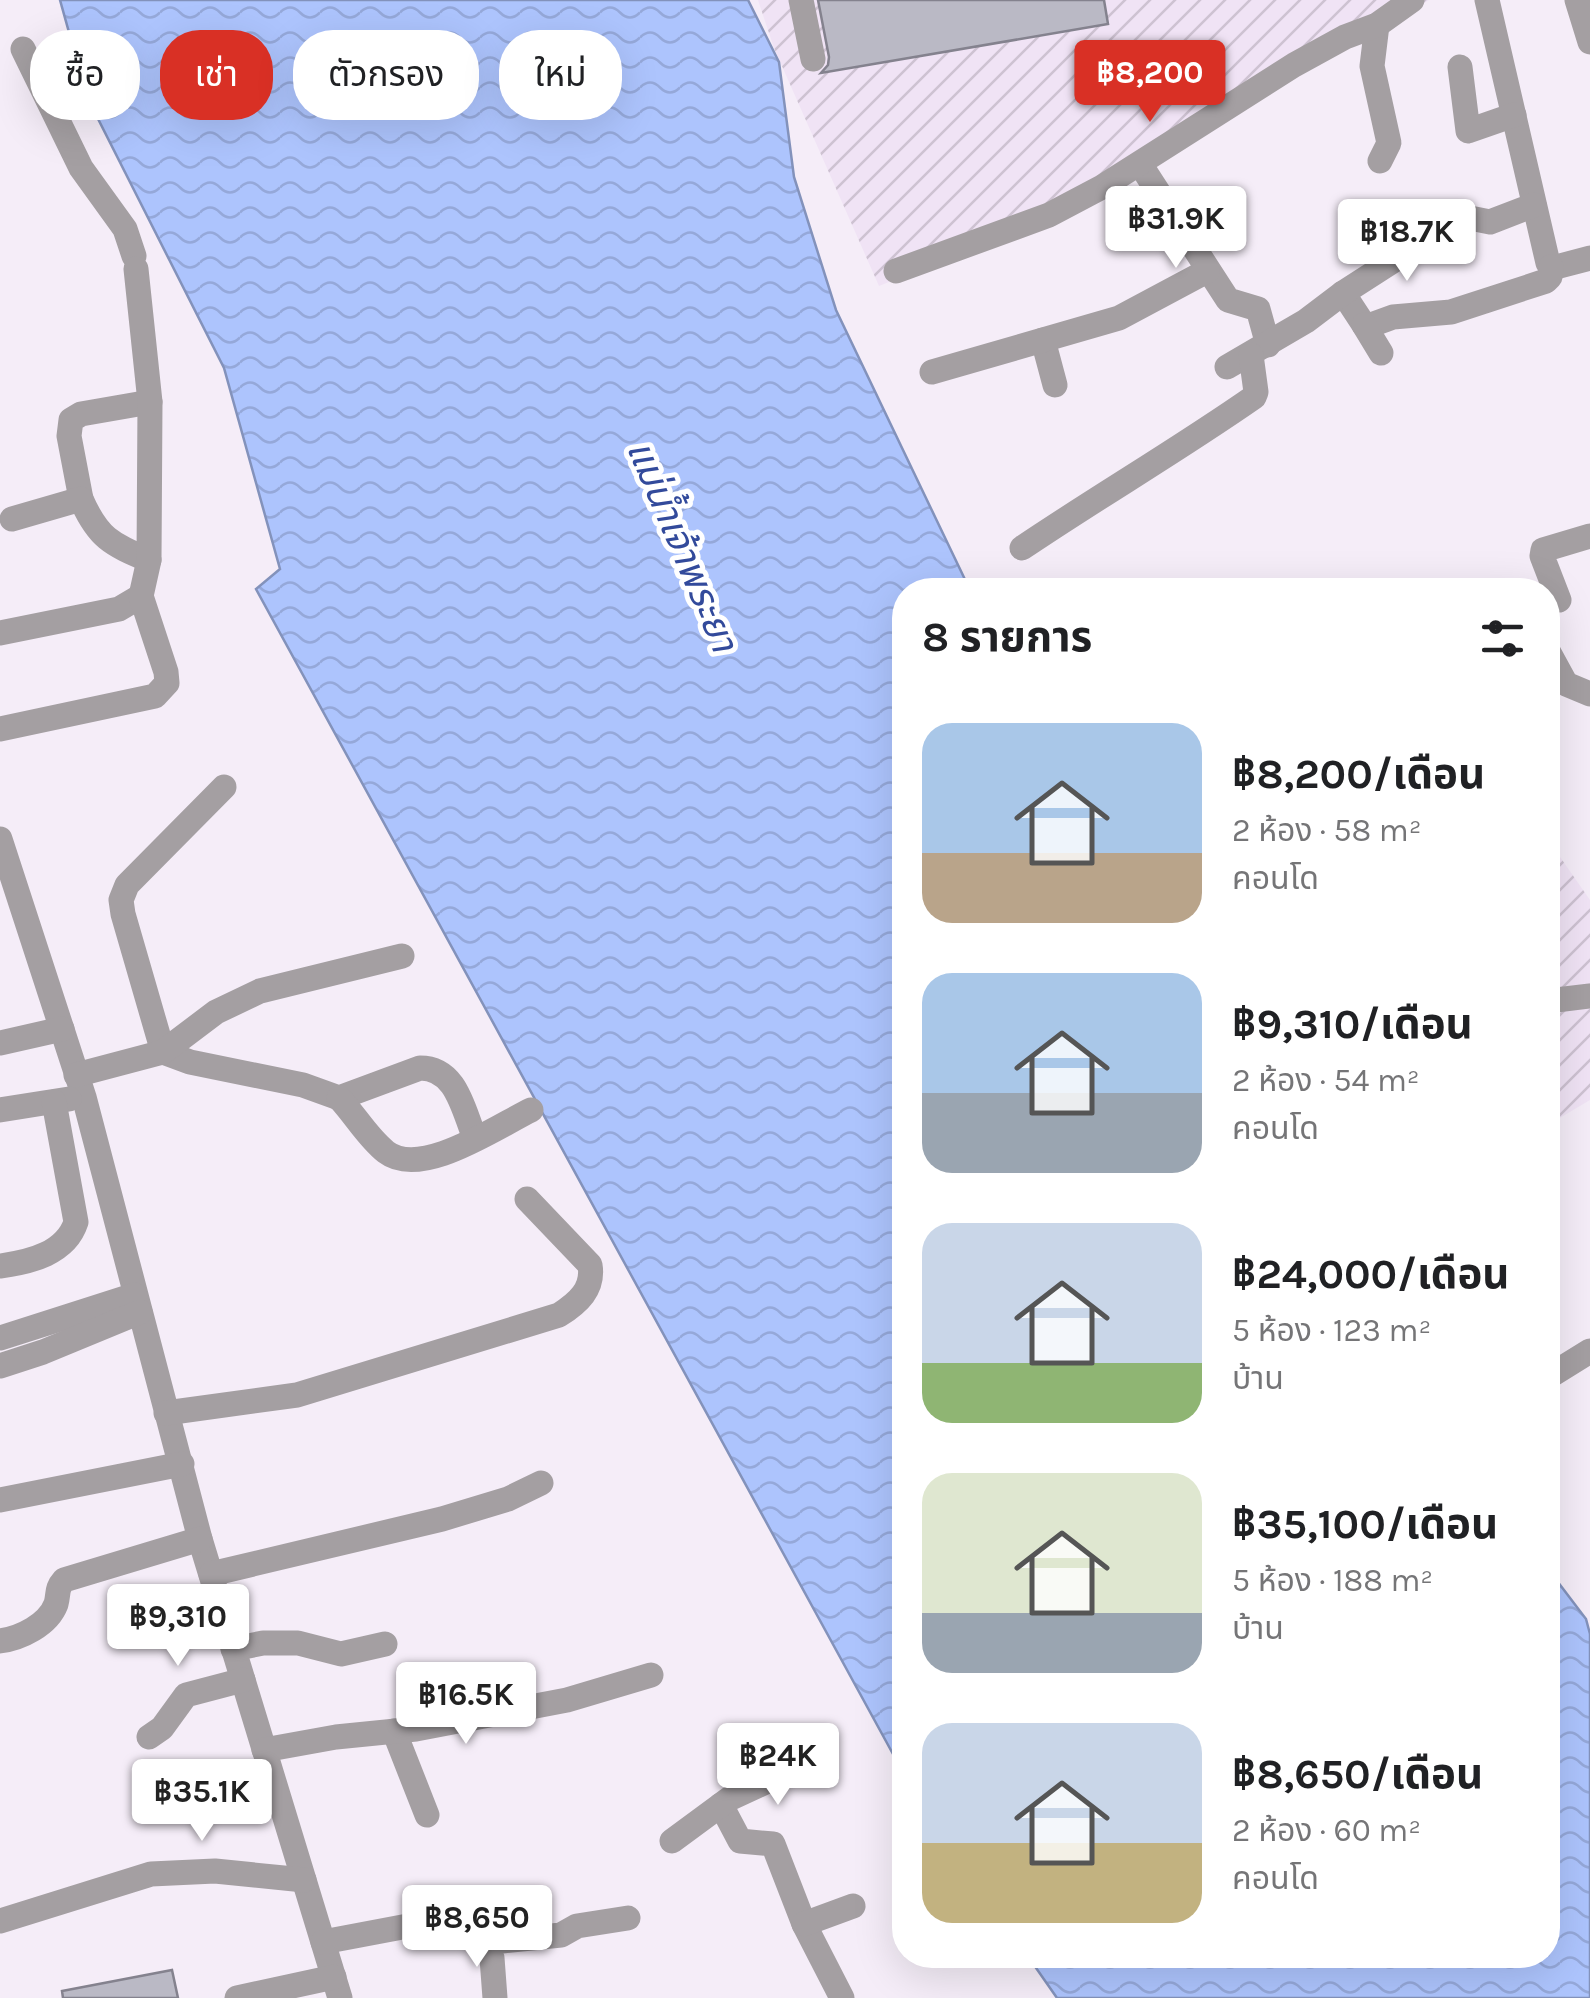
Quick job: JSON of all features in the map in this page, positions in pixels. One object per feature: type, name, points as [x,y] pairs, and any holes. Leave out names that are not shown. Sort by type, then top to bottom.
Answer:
[{"type":"street","points":[[801,0],[813,59]]},
{"type":"street","points":[[896,272],[1049,215],[1140,164],[1294,65],[1355,32],[1377,25],[1412,0]]},
{"type":"street","points":[[1364,324],[1371,326],[1393,317],[1461,309],[1546,281],[1551,266],[1487,0]]},
{"type":"street","points":[[1577,0],[1590,42]]},
{"type":"street","points":[[1377,25],[1372,66],[1388,143],[1380,161]]},
{"type":"street","points":[[0,730],[154,696],[167,683],[141,596],[149,560],[150,402],[135,262],[125,229],[82,168],[23,49]]},
{"type":"street","points":[[1460,67],[1468,131],[1514,115]]},
{"type":"street","points":[[1022,548],[1107,490],[1173,453],[1256,392],[1258,309],[1228,300],[1140,164]]},
{"type":"street","points":[[1227,367],[1260,350],[1427,238],[1466,220],[1490,222],[1534,206]]},
{"type":"street","points":[[1551,266],[1590,258]]},
{"type":"street","points":[[932,372],[1120,318],[1207,272]]},
{"type":"street","points":[[1343,292],[1381,353]]},
{"type":"street","points":[[1043,340],[1055,385]]},
{"type":"street","points":[[149,560],[100,535],[82,499],[69,436],[71,420],[82,414],[150,402]]},
{"type":"street","points":[[12,518],[82,499]]},
{"type":"street","points":[[1551,578],[1543,550],[1590,536]]},
{"type":"street","points":[[0,633],[119,609],[141,596]]},
{"type":"street","points":[[1560,675],[1566,684],[1590,694]]},
{"type":"street","points":[[163,1052],[122,914],[122,900],[140,868],[224,787]]},
{"type":"street","points":[[0,839],[80,1086],[200,1539],[337,1988],[237,1998]]},
{"type":"street","points":[[0,1110],[54,1102],[80,1086],[163,1052],[216,1012],[260,991],[402,956]]},
{"type":"street","points":[[1560,1000],[1590,996]]},
{"type":"street","points":[[0,1043],[62,1029]]},
{"type":"street","points":[[163,1052],[190,1062],[322,1092],[432,1068],[443,1072],[452,1082],[475,1138]]},
{"type":"street","points":[[322,1092],[388,1154],[402,1161],[436,1157],[531,1110]]},
{"type":"street","points":[[0,1266],[40,1256],[72,1237],[76,1222],[54,1102]]},
{"type":"street","points":[[166,1413],[297,1394],[559,1315],[578,1304],[592,1276],[590,1266],[527,1198]]},
{"type":"street","points":[[0,1338],[138,1304]]},
{"type":"street","points":[[0,1366],[43,1352],[138,1304]]},
{"type":"street","points":[[1560,1370],[1590,1352]]},
{"type":"street","points":[[0,1500],[182,1464]]},
{"type":"street","points":[[211,1574],[442,1518],[508,1499],[540,1482]]},
{"type":"street","points":[[0,1642],[16,1639],[47,1616],[54,1609],[58,1588],[64,1580],[200,1539]]},
{"type":"street","points":[[234,1650],[263,1643],[298,1643],[341,1654],[384,1644]]},
{"type":"street","points":[[264,1750],[567,1700],[651,1675]]},
{"type":"street","points":[[149,1736],[162,1728],[186,1695],[243,1680]]},
{"type":"street","points":[[394,1731],[427,1816]]},
{"type":"street","points":[[672,1842],[721,1804],[804,1764]]},
{"type":"street","points":[[721,1804],[740,1842],[774,1844],[804,1924],[842,1998]]},
{"type":"street","points":[[0,1921],[151,1874],[215,1870],[304,1880]]},
{"type":"street","points":[[804,1924],[853,1906]]},
{"type":"street","points":[[323,1942],[450,1918],[459,1920],[466,1934],[484,1944],[561,1936],[578,1926],[628,1918]]},
{"type":"street","points":[[492,1958],[495,1998]]},
{"type":"shaded area","points":[[758,0],[1429,0],[1383,29],[1261,90],[1083,205],[879,286],[774,48]]},
{"type":"shaded area","points":[[1560,857],[1590,900],[1590,1100],[1560,1118]]},
{"type":"water","name":"แม่น้ำเจ้าพระยา","points":[[60,0],[748,0],[779,62],[794,177],[836,310],[964,578],[892,578],[892,1752],[256,589],[280,569],[224,368],[99,120],[140,120],[140,30],[68,30]]},
{"type":"water","points":[[1560,1585],[1586,1619],[1590,1634],[1590,1998],[1057,1998],[1036,1968],[1560,1968]]},
{"type":"building","points":[[818,0],[1104,0],[1108,24],[821,73],[829,57]]},
{"type":"building","points":[[172,1970],[178,1998],[63,1998],[62,1991]]}]
